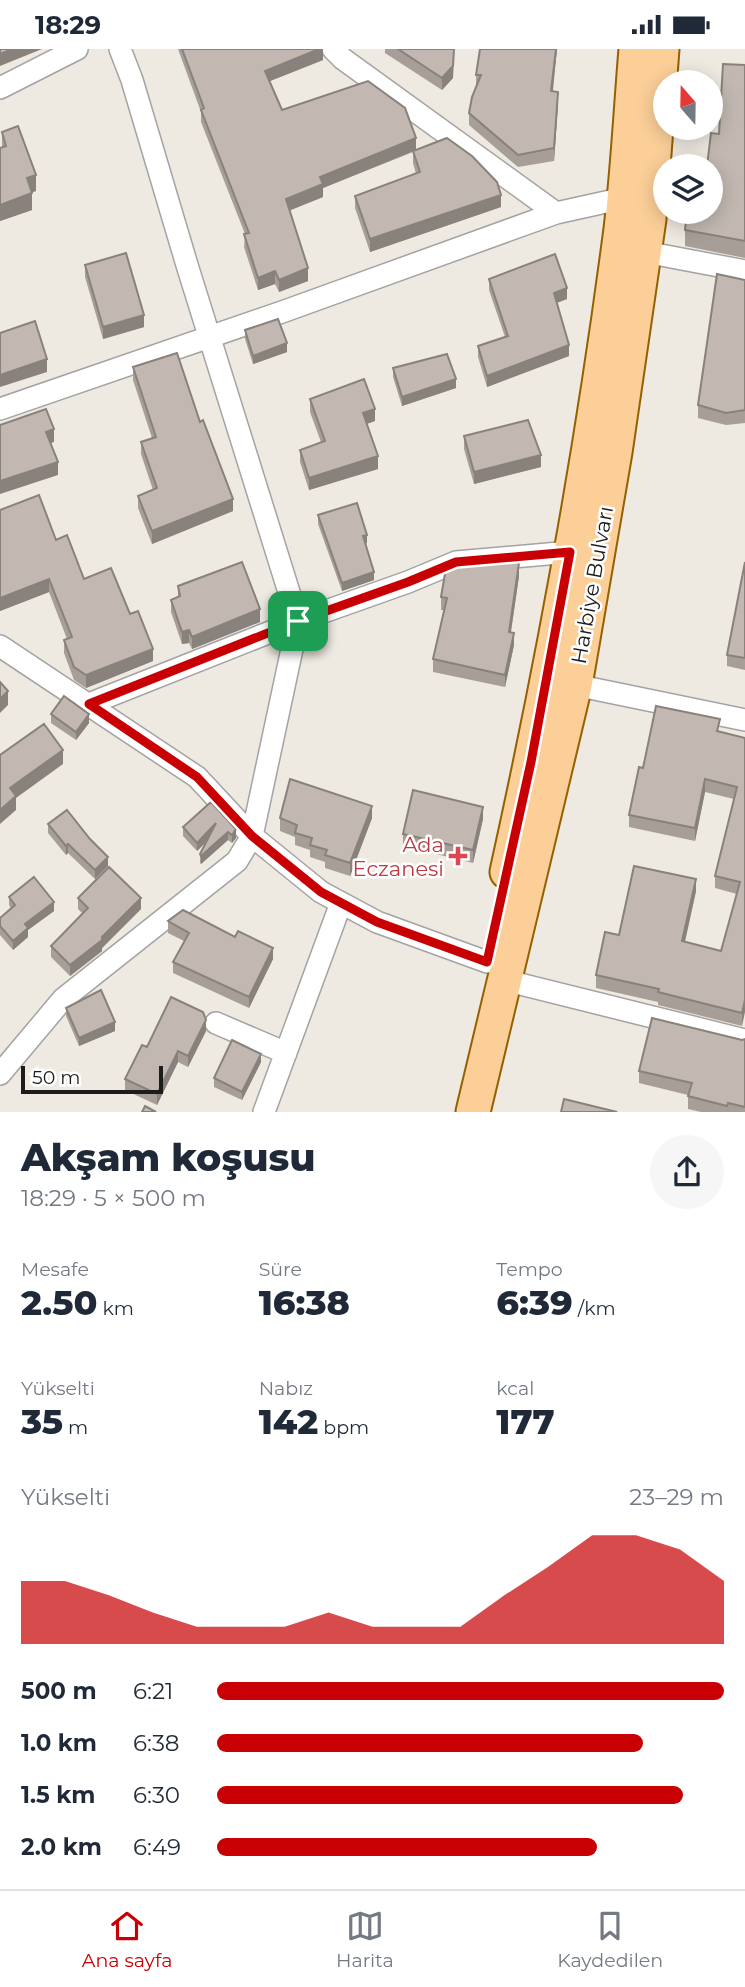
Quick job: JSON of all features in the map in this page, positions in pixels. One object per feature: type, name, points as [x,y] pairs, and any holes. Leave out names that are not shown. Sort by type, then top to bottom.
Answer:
[{"type":"main road","name":"Harbiye Bulvarı","points":[[473,1112],[499,1012],[496,971],[531,762],[585,479],[624,198],[636,49]]},
{"type":"main road","name":"Harbiye Bulvarı","points":[[451,1112],[496,971],[575,685],[615,452],[645,252],[662,49]]},
{"type":"street","points":[[0,88],[77,49]]},
{"type":"street","points":[[0,1074],[63,999],[237,861],[252,836],[298,621],[132,80],[120,49]]},
{"type":"street","points":[[340,52],[556,213]]},
{"type":"street","points":[[0,409],[556,213],[624,198]]},
{"type":"street","points":[[645,252],[745,271]]},
{"type":"street","points":[[89,704],[456,562],[570,552]]},
{"type":"street","points":[[0,646],[197,777],[252,836],[321,892],[341,903],[377,922],[496,971],[745,1040]]},
{"type":"street","points":[[575,685],[745,720]]},
{"type":"street","points":[[264,1112],[341,903]]},
{"type":"street","points":[[216,1023],[286,1053]]},
{"type":"building","points":[[182,49],[319,49],[265,71],[282,110],[368,81],[405,108],[416,138],[320,177],[323,184],[286,199],[308,268],[279,280],[275,271],[258,278],[244,234],[249,233],[201,110],[204,108]]},
{"type":"building","points":[[398,49],[454,49],[453,66],[442,78]]},
{"type":"building","points":[[480,49],[556,49],[551,91],[558,92],[554,148],[518,155],[469,113],[481,75],[476,75]]},
{"type":"building","points":[[723,64],[745,65],[745,241],[685,230],[686,224],[723,224],[723,154],[708,154],[710,140],[723,140]]},
{"type":"building","points":[[18,126],[36,175],[27,178],[32,193],[0,205],[0,148],[6,146],[2,132]]},
{"type":"building","points":[[447,138],[472,156],[497,182],[501,195],[370,239],[355,196],[420,172],[413,151]]},
{"type":"building","points":[[126,253],[144,315],[103,327],[85,265]]},
{"type":"building","points":[[555,254],[567,288],[554,293],[569,345],[487,376],[478,346],[508,336],[489,279]]},
{"type":"building","points":[[717,274],[745,280],[745,410],[726,413],[698,405]]},
{"type":"building","points":[[278,319],[287,343],[253,356],[245,330]]},
{"type":"building","points":[[35,321],[47,359],[0,375],[0,333]]},
{"type":"building","points":[[177,353],[200,422],[203,420],[233,499],[152,531],[138,496],[157,488],[141,442],[156,437],[133,367]]},
{"type":"building","points":[[447,354],[456,379],[402,397],[393,368]]},
{"type":"building","points":[[364,379],[375,409],[363,413],[378,456],[309,478],[300,450],[325,441],[310,399]]},
{"type":"building","points":[[46,409],[54,429],[46,432],[58,462],[0,481],[0,425]]},
{"type":"building","points":[[528,420],[541,455],[474,472],[464,436]]},
{"type":"building","points":[[39,495],[56,540],[67,535],[84,579],[111,568],[130,614],[138,611],[153,649],[86,675],[74,667],[64,640],[72,637],[49,579],[0,598],[0,510]]},
{"type":"building","points":[[357,503],[374,572],[342,583],[318,515]]},
{"type":"building","points":[[484,560],[519,563],[509,632],[514,633],[505,675],[433,659],[447,598],[441,597],[446,568],[459,562]]},
{"type":"building","points":[[242,562],[260,609],[192,637],[189,630],[182,632],[171,600],[180,596],[178,586]]},
{"type":"building","points":[[745,562],[745,658],[727,655]]},
{"type":"building","points":[[0,682],[8,691],[0,699]]},
{"type":"building","points":[[64,696],[89,714],[76,732],[51,714]]},
{"type":"building","points":[[656,706],[720,719],[717,731],[745,738],[745,1000],[742,1013],[658,992],[659,989],[596,975],[605,932],[619,935],[634,866],[696,879],[682,941],[721,951],[740,882],[715,876],[737,787],[705,779],[695,828],[629,815],[639,767],[643,768]]},
{"type":"building","points":[[44,724],[63,750],[10,788],[16,796],[0,810],[0,755]]},
{"type":"building","points":[[290,779],[372,806],[350,863],[325,855],[327,850],[310,845],[312,838],[295,833],[297,825],[280,818]]},
{"type":"building","points":[[413,790],[483,807],[473,850],[403,834]]},
{"type":"building","points":[[211,802],[236,829],[232,835],[228,832],[201,856],[216,823],[197,843],[183,827]]},
{"type":"building","points":[[67,810],[108,857],[95,870],[68,844],[66,846],[48,824]]},
{"type":"building","points":[[109,867],[141,898],[102,940],[70,965],[51,946],[88,908],[78,898]]},
{"type":"building","points":[[34,877],[54,902],[25,924],[28,928],[13,941],[0,926],[0,918],[15,905],[9,897]]},
{"type":"building","points":[[183,910],[235,937],[238,931],[273,948],[249,997],[173,962],[189,933],[168,921]]},
{"type":"building","points":[[101,990],[115,1022],[79,1038],[66,1008]]},
{"type":"building","points":[[171,997],[203,1012],[206,1020],[188,1056],[178,1051],[157,1094],[125,1079],[142,1045],[147,1047]]},
{"type":"building","points":[[652,1018],[745,1039],[745,1107],[728,1103],[727,1106],[688,1096],[692,1083],[639,1071]]},
{"type":"building","points":[[232,1040],[261,1054],[242,1092],[214,1078]]},
{"type":"building","points":[[564,1099],[617,1112],[561,1112]]},
{"type":"building","points":[[145,1106],[156,1112],[142,1112]]},
{"type":"place","name":"Ada Eczanesi","points":[[458,856]]},
{"type":"route","points":[[570,552],[531,762],[487,962],[377,922],[321,892],[252,836],[197,777],[89,704],[298,621],[456,562],[570,552]]}]
